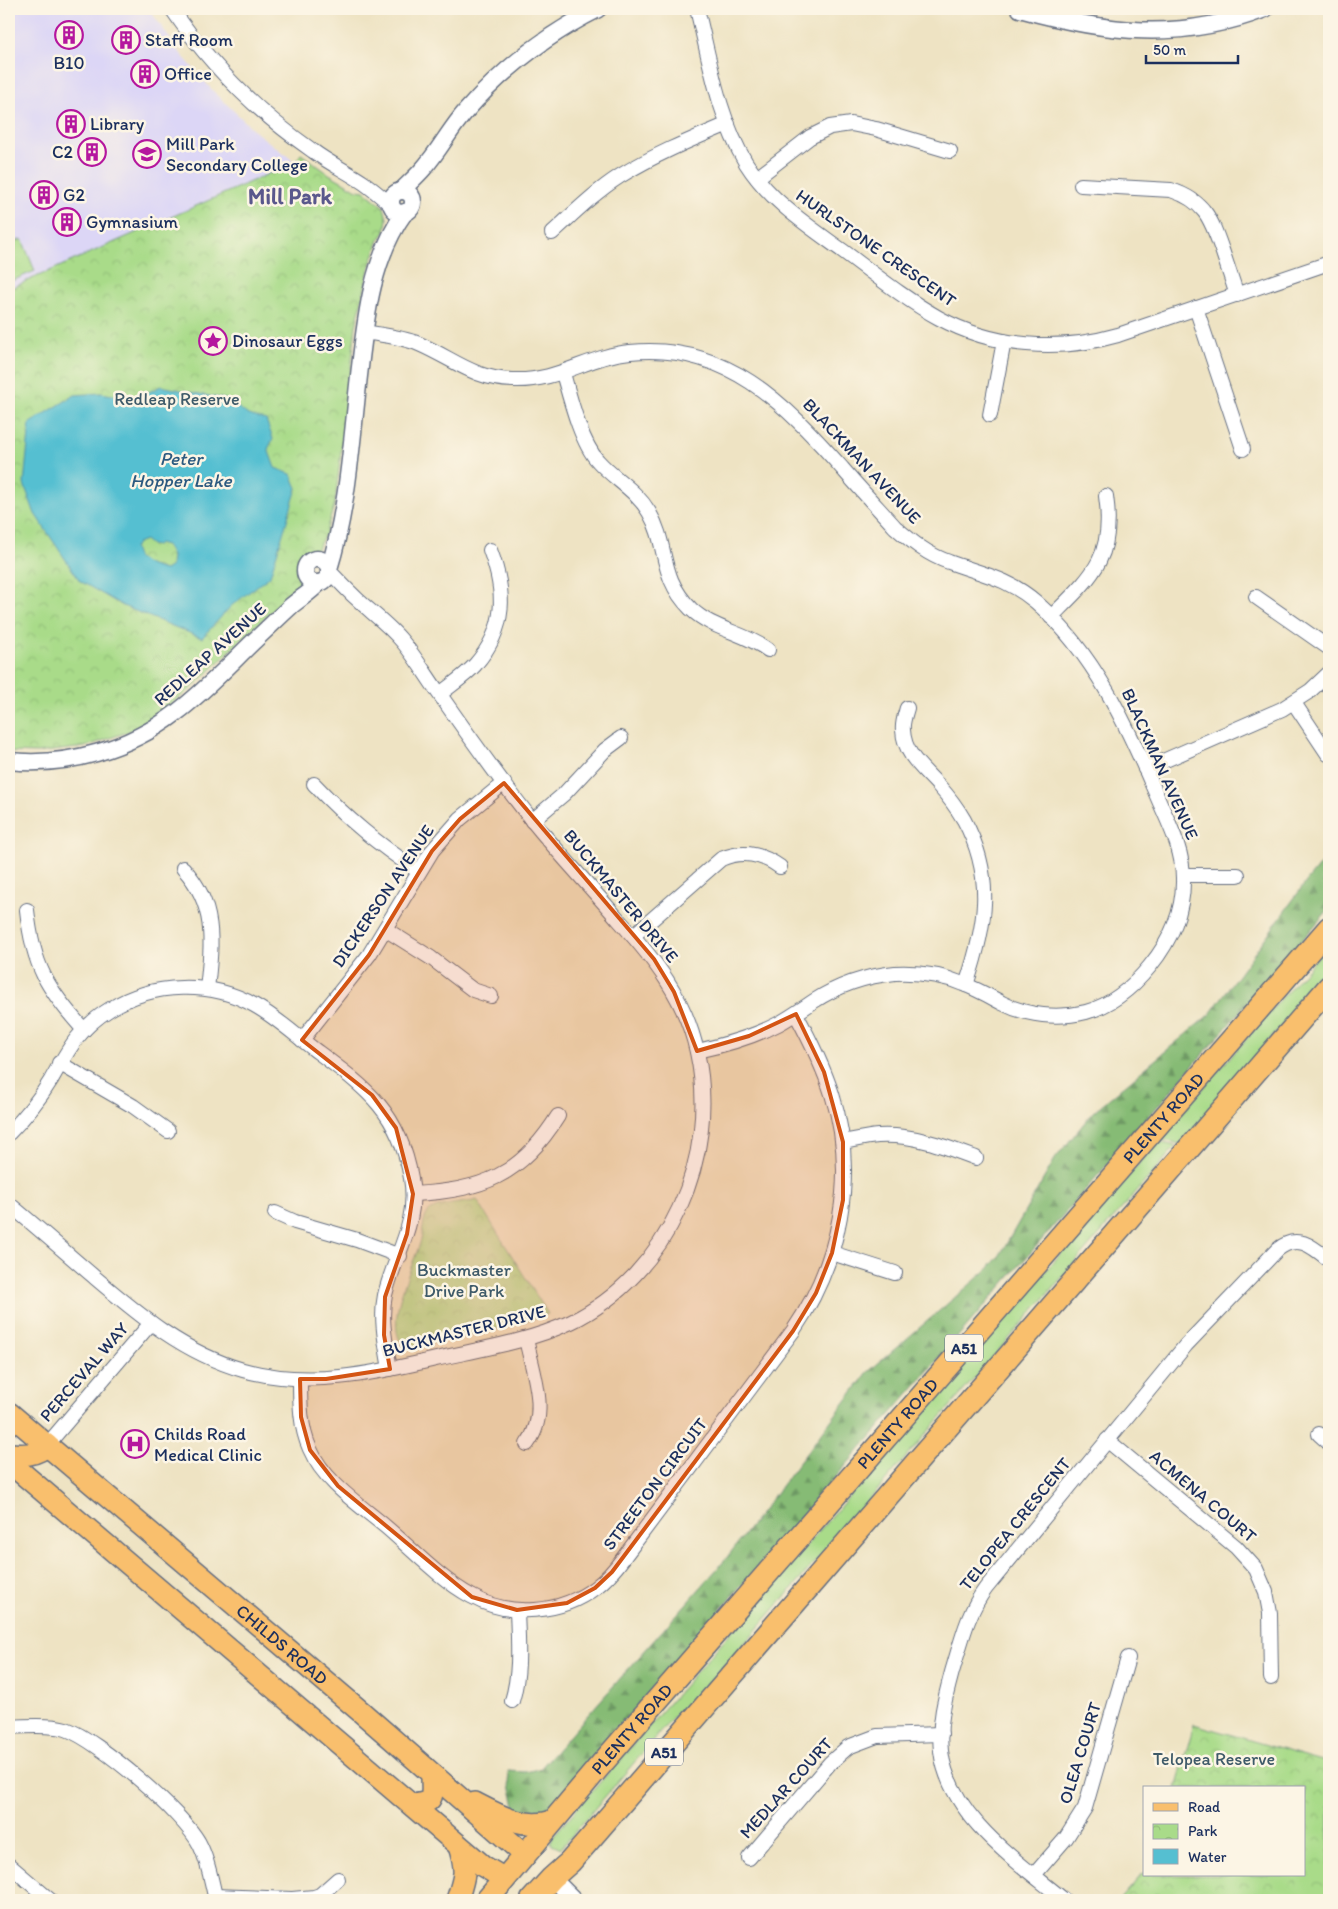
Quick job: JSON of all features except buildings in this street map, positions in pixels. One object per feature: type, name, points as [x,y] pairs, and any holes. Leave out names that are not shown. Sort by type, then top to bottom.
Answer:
[{"type":"highway","name":"PLENTY ROAD","points":[[487,1900],[553,1821],[1329,928]]},
{"type":"highway","name":"A51","points":[[533,1900],[552,1878],[570,1862],[1329,987]]},
{"type":"highway","name":"CHILDS ROAD","points":[[525,1855],[552,1878]]},
{"type":"highway","points":[[505,1879],[533,1900]]},
{"type":"main road","name":"CHILDS ROAD","points":[[9,1413],[359,1710],[525,1855]]},
{"type":"main road","points":[[9,1454],[25,1455],[40,1452],[47,1445]]},
{"type":"main road","points":[[9,1462],[459,1846],[483,1866],[505,1879]]},
{"type":"main road","points":[[412,1804],[425,1804],[430,1801],[432,1795],[432,1775]]},
{"type":"main road","points":[[448,1789],[500,1816],[530,1825],[541,1825],[553,1821]]},
{"type":"main road","points":[[457,1900],[465,1877],[465,1866],[459,1846]]},
{"type":"street","points":[[172,9],[216,66],[260,111],[316,154],[364,183],[400,200]]},
{"type":"street","points":[[342,515],[323,547],[308,564],[321,576],[337,542],[342,515],[364,332],[372,292],[400,200],[465,112],[498,78],[537,46],[582,16],[598,9]]},
{"type":"street","name":"HURLSTONE CRESCENT","points":[[697,9],[728,124],[738,147],[757,178],[783,206],[803,222],[922,308],[958,327],[978,335],[1004,341],[1045,345],[1083,343],[1118,335],[1329,263]]},
{"type":"street","points":[[1020,9],[1085,26],[1156,31],[1208,25],[1236,19],[1265,9]]},
{"type":"street","points":[[552,232],[619,177],[662,152],[728,124]]},
{"type":"street","points":[[757,178],[810,137],[825,129],[842,125],[862,125],[950,151]]},
{"type":"street","points":[[1081,186],[1157,188],[1184,194],[1194,201],[1209,216],[1236,295]]},
{"type":"street","points":[[1196,308],[1243,449]]},
{"type":"street","name":"BLACKMAN AVENUE","points":[[364,332],[418,344],[460,366],[485,376],[514,380],[530,380],[563,373],[604,356],[639,351],[672,352],[704,360],[743,377],[782,405],[800,422],[895,527],[908,538],[935,556],[948,562],[984,572],[1012,585],[1023,592],[1051,617],[1077,647],[1110,694],[1127,726],[1178,845],[1184,875],[1179,917],[1165,945],[1141,978],[1116,998],[1102,1006],[1068,1015],[1035,1014],[1004,1004],[966,985],[936,975],[914,973],[873,976],[835,990],[777,1025],[723,1045],[697,1052]]},
{"type":"street","points":[[990,415],[1004,341]]},
{"type":"street","points":[[563,373],[570,398],[589,448],[596,460],[634,491],[650,513],[659,535],[666,567],[680,597],[704,619],[718,627],[751,639],[768,650]]},
{"type":"street","points":[[1051,617],[1089,578],[1104,553],[1109,525],[1106,496]]},
{"type":"street","points":[[440,694],[474,666],[484,654],[497,626],[502,598],[500,583],[490,550]]},
{"type":"street","name":"BUCKMASTER DRIVE","points":[[9,1204],[151,1323],[185,1346],[245,1370],[300,1379],[326,1379],[357,1376],[526,1339],[573,1321],[612,1296],[644,1264],[669,1229],[686,1196],[699,1151],[703,1104],[697,1052],[689,1026],[674,992],[654,959],[532,821],[401,640],[356,598],[321,576]]},
{"type":"street","name":"REDLEAP AVENUE","points":[[9,761],[37,762],[88,755],[115,747],[161,724],[196,697],[292,606],[310,592],[321,576]]},
{"type":"street","points":[[1256,597],[1329,648]]},
{"type":"street","points":[[1145,769],[1294,703],[1310,691],[1329,672]]},
{"type":"street","points":[[1294,703],[1328,754]]},
{"type":"street","points":[[907,708],[902,728],[906,746],[915,761],[941,788],[963,819],[978,854],[985,909],[978,951],[966,985]]},
{"type":"street","points":[[532,821],[570,789],[605,750],[621,738]]},
{"type":"street","points":[[314,784],[366,835],[418,871]]},
{"type":"street","name":"DICKERSON AVENUE","points":[[302,1040],[354,974],[385,929],[418,871],[432,851],[460,819],[504,784]]},
{"type":"street","points":[[633,936],[721,859],[731,855],[752,853],[780,867]]},
{"type":"street","points":[[183,868],[198,886],[207,911],[211,944],[207,989]]},
{"type":"street","points":[[1184,875],[1238,875]]},
{"type":"street","points":[[27,910],[30,938],[38,966],[53,994],[84,1030]]},
{"type":"street","points":[[385,929],[431,958],[473,990],[491,996]]},
{"type":"street","points":[[9,1133],[30,1111],[51,1080],[74,1040],[110,1009],[143,994],[186,988],[207,989],[225,993],[254,1005],[360,1085],[385,1111],[403,1144],[413,1194],[409,1226],[400,1256],[389,1281],[383,1314],[384,1335],[390,1369]]},
{"type":"street","name":"STREETON CIRCUIT","points":[[300,1379],[301,1417],[305,1434],[310,1450],[327,1475],[460,1590],[489,1605],[517,1610],[536,1610],[567,1603],[595,1588],[612,1572],[793,1331],[816,1294],[832,1253],[843,1200],[843,1142],[833,1095],[796,1014]]},
{"type":"street","points":[[59,1064],[133,1106],[168,1131]]},
{"type":"street","points":[[413,1194],[442,1193],[478,1185],[510,1170],[537,1146],[558,1116]]},
{"type":"street","points":[[843,1142],[877,1136],[903,1137],[926,1140],[976,1158]]},
{"type":"street","points":[[275,1213],[294,1222],[357,1240],[400,1256]]},
{"type":"street","name":"TELOPEA CRESCENT","points":[[1064,1900],[976,1824],[959,1801],[948,1777],[941,1752],[941,1718],[947,1688],[966,1625],[975,1604],[986,1588],[1107,1440],[1194,1336],[1282,1246],[1300,1242],[1312,1247],[1329,1260]]},
{"type":"street","points":[[832,1253],[895,1273]]},
{"type":"street","name":"PERCEVAL WAY","points":[[47,1445],[151,1323]]},
{"type":"street","points":[[526,1339],[539,1407],[536,1428],[527,1444]]},
{"type":"street","name":"ACMENA COURT","points":[[1107,1440],[1236,1547],[1256,1569],[1266,1592],[1270,1613],[1271,1678]]},
{"type":"street","points":[[512,1700],[517,1685],[519,1669],[517,1610]]},
{"type":"street","name":"OLEA COURT","points":[[1034,1875],[1066,1838],[1085,1808],[1128,1658]]},
{"type":"street","points":[[9,1728],[36,1726],[65,1728],[92,1742],[121,1765],[174,1810],[188,1827],[200,1844],[208,1863],[215,1898],[314,1898],[338,1879]]},
{"type":"street","name":"MEDLAR COURT","points":[[749,1858],[830,1763],[848,1747],[877,1736],[941,1734]]},
{"type":"street","points":[[9,1865],[50,1900]]},
{"type":"street","points":[[552,1878],[574,1900]]},
{"type":"highlighted area","points":[[504,783],[654,959],[674,992],[697,1051],[749,1036],[796,1014],[824,1072],[843,1142],[843,1200],[832,1253],[816,1293],[793,1331],[612,1572],[595,1588],[567,1603],[517,1610],[472,1597],[338,1486],[310,1450],[301,1417],[300,1379],[326,1379],[390,1369],[384,1335],[385,1297],[407,1234],[413,1194],[396,1128],[372,1095],[302,1040],[369,955],[432,851],[460,819]]},
{"type":"shaded area","name":"Mill Park Secondary College","points":[[9,9],[149,9],[181,54],[213,91],[257,133],[295,162],[9,289]]},
{"type":"green space","name":"Redleap Reserve","points":[[301,154],[329,174],[357,190],[364,191],[384,207],[387,219],[385,232],[379,240],[370,265],[356,326],[335,503],[325,535],[315,552],[306,558],[302,565],[300,584],[294,593],[275,608],[194,686],[155,717],[130,731],[85,747],[37,753],[9,752],[9,289],[295,162]]},
{"type":"green space","points":[[22,239],[35,271],[9,282],[9,244]]},
{"type":"green space","points":[[1329,854],[1329,909],[525,1835],[515,1829],[516,1815],[508,1771],[525,1772],[540,1769],[725,1560],[868,1372],[988,1269],[1000,1255],[1055,1159],[1093,1112],[1210,1014],[1306,882]]},
{"type":"green space","points":[[1329,944],[1329,971],[1180,1144],[1159,1139]]},
{"type":"green space","points":[[1158,1142],[1176,1146],[711,1682],[674,1716],[561,1848],[550,1843],[555,1834]]},
{"type":"green space","name":"Buckmaster Drive Park","points":[[477,1200],[548,1314],[504,1327],[406,1348],[399,1338],[396,1326],[397,1311],[421,1240],[427,1214],[431,1210],[450,1204]]},
{"type":"green space","name":"Telopea Reserve","points":[[1194,1724],[1329,1763],[1329,1900],[1120,1900],[1143,1873],[1143,1876],[1306,1876],[1306,1786],[1177,1786]]},
{"type":"water","name":"Peter Hopper Lake","points":[[161,386],[228,400],[248,415],[266,420],[273,439],[268,449],[275,468],[291,474],[297,488],[270,576],[231,606],[202,638],[123,606],[80,581],[35,514],[24,484],[30,423],[75,395],[101,393],[135,399]],"holes":[[[145,540],[151,545],[157,546],[159,543],[166,545],[172,556],[171,566],[165,570],[151,566],[138,559],[134,548],[137,543]]]},
{"type":"place","name":"B10","points":[[69,35]]},
{"type":"place","name":"Staff Room","points":[[126,40]]},
{"type":"place","name":"Office","points":[[145,74]]},
{"type":"place","name":"Library","points":[[71,124]]},
{"type":"place","name":"C2","points":[[92,152]]},
{"type":"place","name":"Mill Park Secondary College","points":[[147,154]]},
{"type":"place","name":"G2","points":[[44,195]]},
{"type":"place","name":"Gymnasium","points":[[67,222]]},
{"type":"place","name":"Dinosaur Eggs","points":[[213,341]]},
{"type":"place","name":"Childs Road Medical Clinic","points":[[135,1444]]},
{"type":"district","name":"Mill Park","points":[[290,196]]}]
